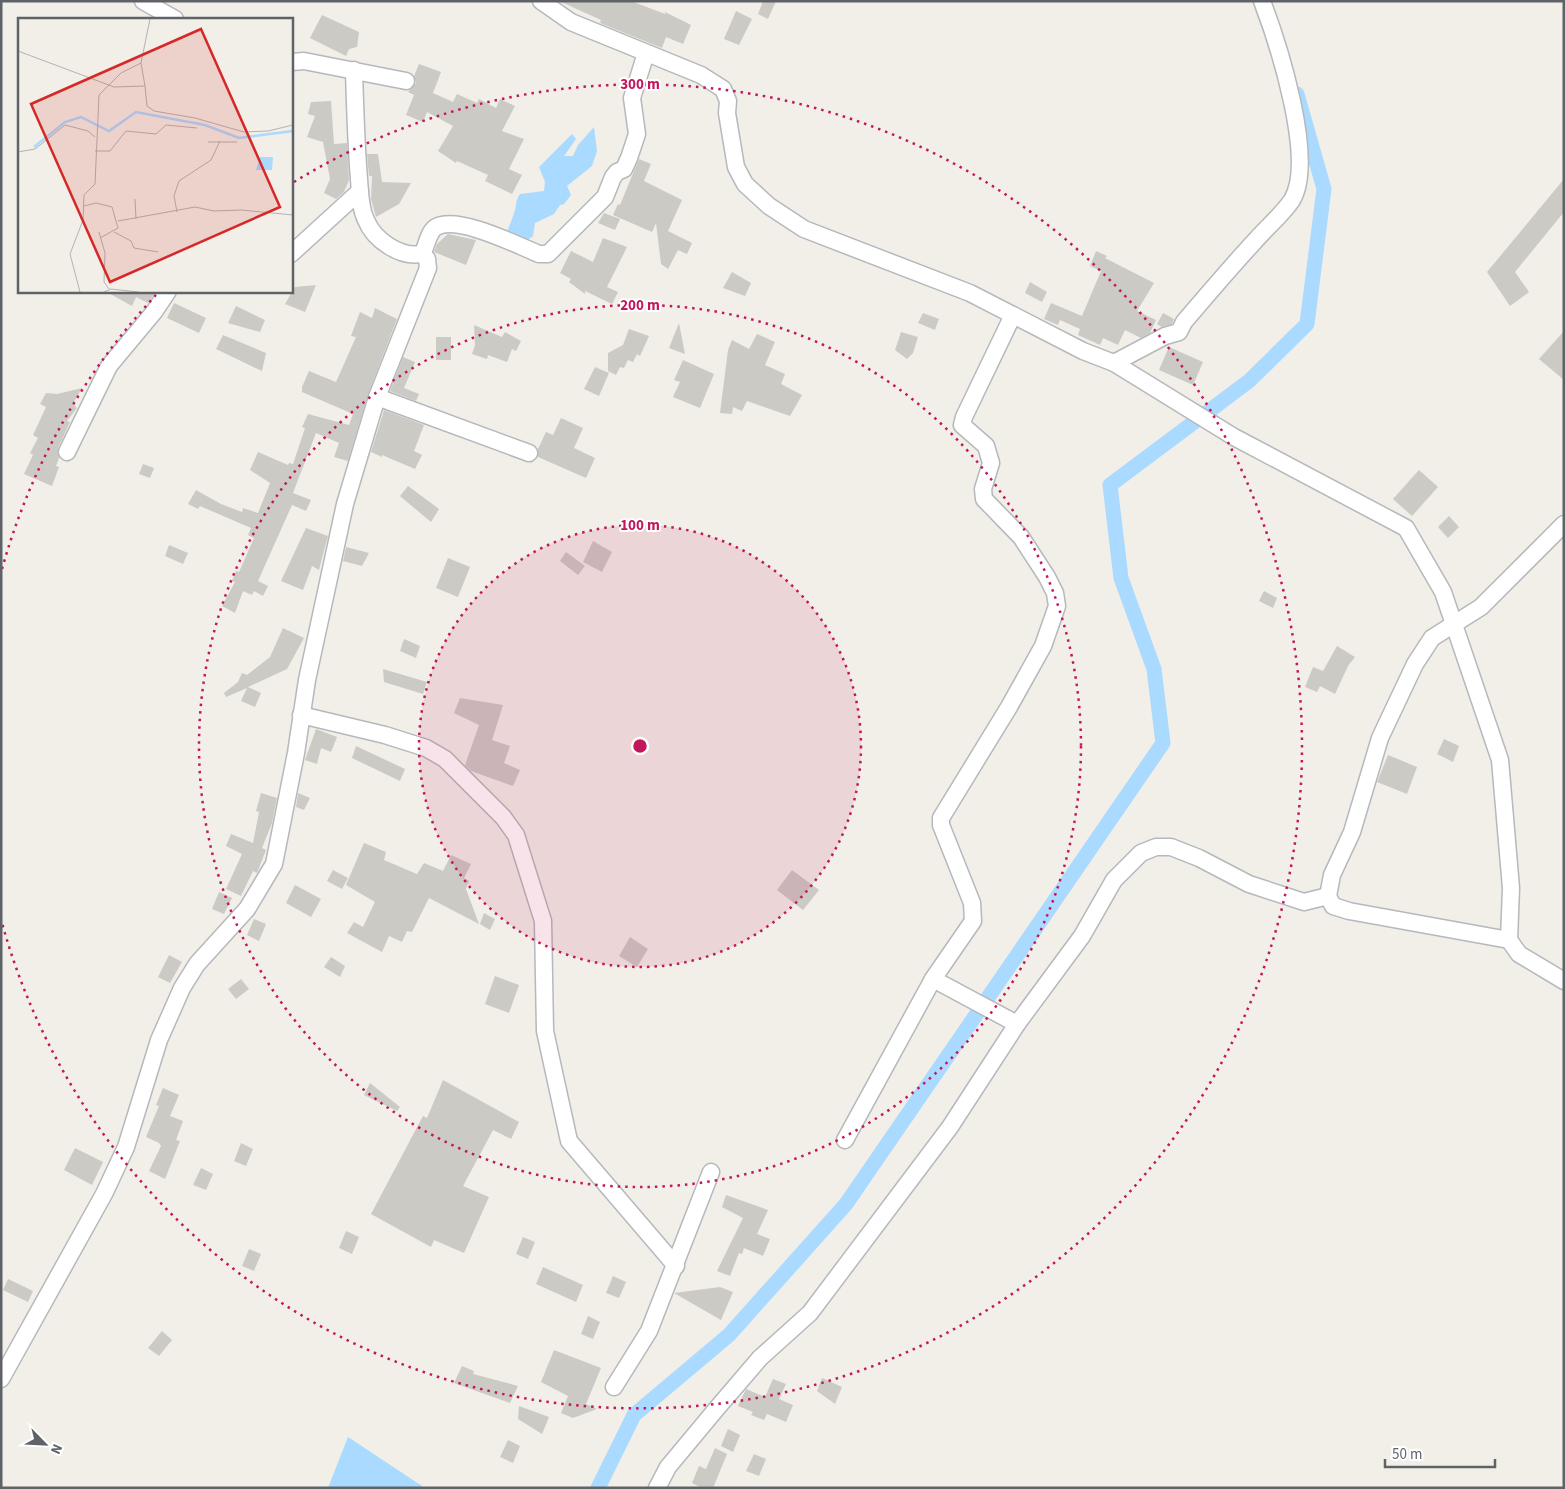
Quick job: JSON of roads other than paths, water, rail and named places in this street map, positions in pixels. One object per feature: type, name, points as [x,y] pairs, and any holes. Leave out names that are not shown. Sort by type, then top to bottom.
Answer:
[{"type":"street","points":[[143,1],[172,18]]},
{"type":"street","points":[[541,1],[571,22],[701,75],[723,89],[728,101],[727,113],[736,167],[744,184],[769,206],[804,229],[970,293],[1083,351],[1114,363],[1234,437],[1406,528],[1442,592],[1455,625],[1500,760],[1511,888],[1509,940],[1519,954],[1564,981]]},
{"type":"street","points":[[1114,363],[1165,336],[1179,332],[1228,271],[1292,200],[1298,182],[1300,163],[1296,128],[1278,44],[1262,1]]},
{"type":"street","points":[[422,254],[433,230],[437,226],[445,225],[470,226],[539,254],[548,254],[553,250],[605,197],[613,177],[624,168],[629,158],[636,134],[632,98],[646,52]]},
{"type":"street","points":[[292,62],[304,60],[406,81]]},
{"type":"street","points":[[354,70],[360,191],[366,220],[372,231],[398,251],[412,255],[422,254]]},
{"type":"street","points":[[292,253],[360,191]]},
{"type":"street","points":[[1,1380],[104,1194],[126,1147],[159,1040],[182,988],[196,964],[247,909],[268,876],[277,852],[296,753],[301,715],[345,504],[377,397],[428,268],[427,259],[422,254]]},
{"type":"street","points":[[67,452],[109,366],[154,312],[167,292]]},
{"type":"street","points":[[844,1140],[932,979],[973,921],[972,903],[941,825],[941,818],[1044,646],[1057,606],[1047,577],[1021,537],[984,499],[983,489],[991,463],[986,446],[962,425],[964,417],[1013,315]]},
{"type":"street","points":[[377,397],[529,453]]},
{"type":"street","points":[[1509,940],[1349,911],[1333,906],[1328,896],[1332,875],[1352,832],[1372,759],[1389,717],[1402,696],[1415,664],[1432,638],[1445,628],[1455,625],[1481,608],[1564,524]]},
{"type":"street","points":[[301,715],[385,735],[426,748],[451,765],[498,812],[516,835],[543,921],[545,1031],[569,1141],[676,1266]]},
{"type":"street","points":[[657,1488],[668,1467],[760,1358],[810,1313],[931,1154],[1017,1024],[1082,936],[1114,880],[1141,853],[1156,847],[1171,847],[1199,858],[1248,884],[1304,902],[1328,896]]},
{"type":"street","points":[[932,979],[1017,1024]]},
{"type":"street","points":[[614,1387],[649,1331],[676,1266],[711,1172]]},
{"type":"water","points":[[594,127],[597,151],[592,166],[567,186],[571,195],[564,204],[560,205],[554,214],[535,223],[533,236],[519,246],[505,240],[520,194],[544,191],[545,182],[539,167],[572,134],[576,139],[564,156],[573,156],[578,145]]},
{"type":"water","points":[[348,1437],[422,1486],[423,1488],[328,1488]]},
{"type":"waterway","points":[[598,1488],[634,1415],[729,1335],[846,1204],[1163,743],[1154,669],[1121,578],[1110,485],[1249,381],[1307,324],[1324,189],[1297,94]]}]
